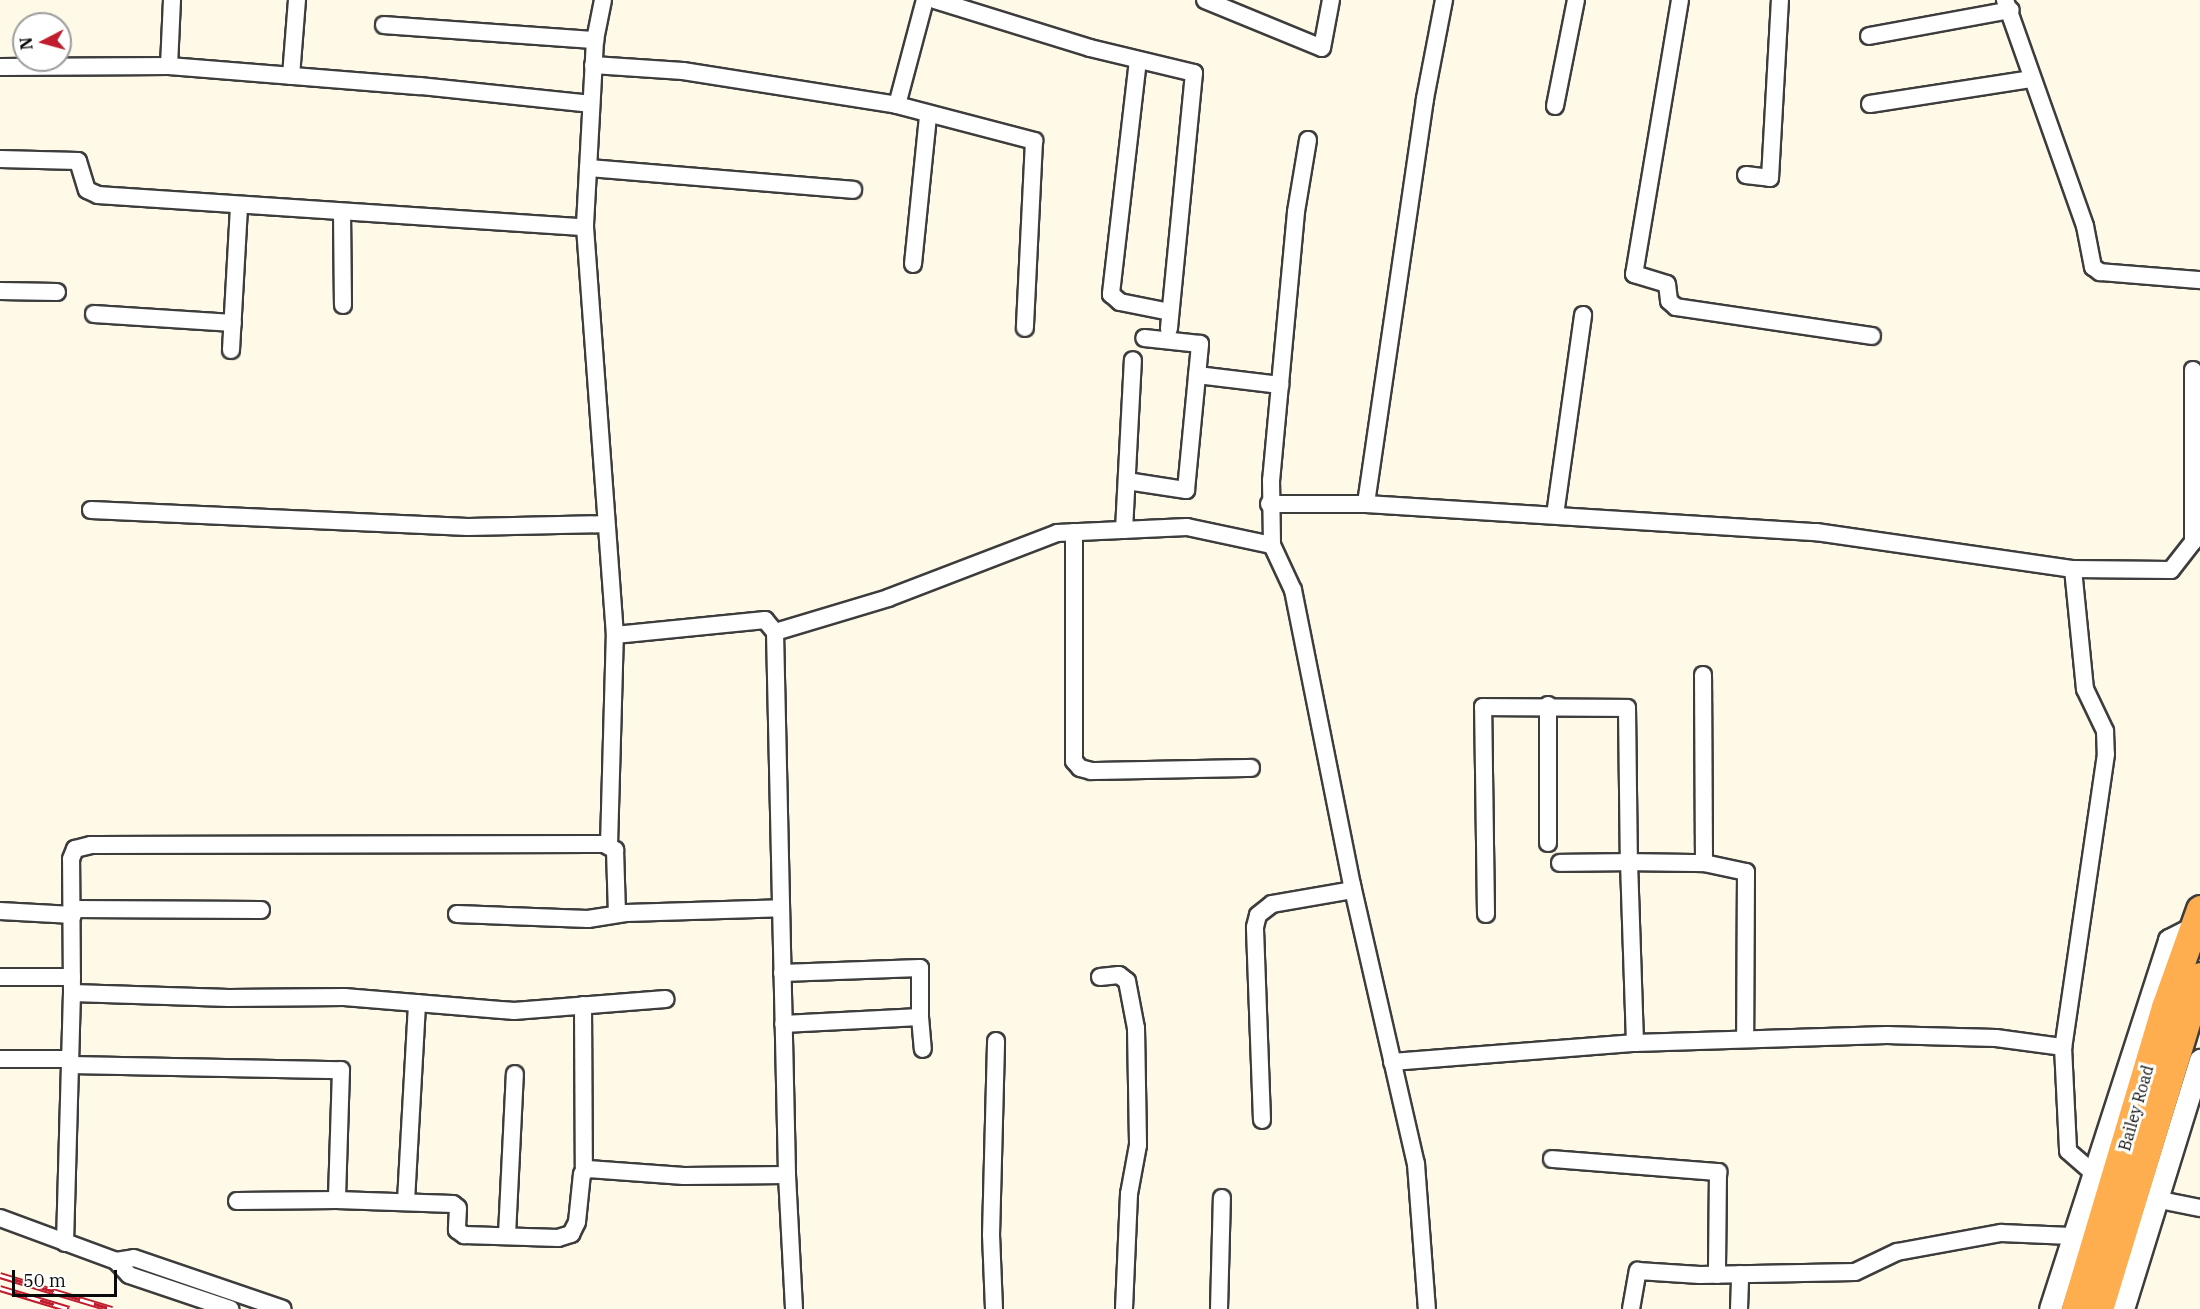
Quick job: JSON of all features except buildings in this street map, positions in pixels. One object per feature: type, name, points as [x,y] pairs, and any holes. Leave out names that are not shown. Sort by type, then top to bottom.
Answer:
[{"type":"highway","name":"Bailey Road","points":[[2075,1309],[2165,1007],[2198,918]]},
{"type":"highway","points":[[2099,1309],[2200,976]]},
{"type":"street","points":[[169,66],[172,0]]},
{"type":"street","points":[[291,76],[297,0]]},
{"type":"street","points":[[603,0],[595,40],[593,65],[585,227],[615,635],[609,845],[615,854],[617,914]]},
{"type":"street","points":[[897,105],[924,0]]},
{"type":"street","points":[[936,0],[1138,60],[1194,73],[1168,329]]},
{"type":"street","points":[[1205,0],[1322,48],[1331,0]]},
{"type":"street","points":[[1366,504],[1425,99],[1444,0]]},
{"type":"street","points":[[1555,106],[1576,0]]},
{"type":"street","points":[[1680,0],[1634,274],[1667,284],[1669,301],[1676,307],[1872,336]]},
{"type":"street","points":[[1746,175],[1770,178],[1780,0]]},
{"type":"street","points":[[1869,36],[2008,5],[2032,80],[2085,226],[2093,267],[2105,273],[2200,280]]},
{"type":"street","points":[[384,25],[595,40]]},
{"type":"street","points":[[1138,60],[1111,294],[1120,302],[1170,312]]},
{"type":"street","points":[[593,65],[683,71],[897,105],[928,116],[1034,141],[1025,328]]},
{"type":"street","points":[[0,67],[169,66],[591,104]]},
{"type":"street","points":[[1870,104],[2032,80]]},
{"type":"street","points":[[913,264],[928,116]]},
{"type":"street","points":[[1308,140],[1296,213],[1269,504],[1272,545],[1293,590],[1353,890],[1416,1164],[1428,1309]]},
{"type":"street","points":[[0,159],[78,161],[92,194],[239,206],[585,227]]},
{"type":"street","points":[[588,168],[853,190]]},
{"type":"street","points":[[231,350],[239,206]]},
{"type":"street","points":[[342,212],[343,305]]},
{"type":"street","points":[[0,291],[57,292]]},
{"type":"street","points":[[94,314],[233,323]]},
{"type":"street","points":[[1555,515],[1583,315]]},
{"type":"street","points":[[1127,481],[1186,490],[1200,344],[1144,338]]},
{"type":"street","points":[[1124,530],[1133,360]]},
{"type":"street","points":[[1269,504],[1366,504],[1816,532],[2073,569],[2171,570],[2196,542],[2193,370]]},
{"type":"street","points":[[1197,375],[1280,385]]},
{"type":"street","points":[[91,510],[468,527],[606,524]]},
{"type":"street","points":[[775,632],[888,597],[1057,533],[1187,528],[1272,545]]},
{"type":"street","points":[[1074,532],[1074,762],[1080,768],[1091,771],[1251,768]]},
{"type":"street","points":[[2073,569],[2085,689],[2092,709],[2100,715],[2106,754],[2063,1047],[2068,1150],[2093,1173]]},
{"type":"street","points":[[615,635],[765,620],[775,632],[787,1175],[794,1309]]},
{"type":"street","points":[[1703,675],[1704,863]]},
{"type":"street","points":[[1486,914],[1482,713],[1490,705],[1627,708],[1635,1043]]},
{"type":"street","points":[[1548,705],[1548,843]]},
{"type":"street","points":[[65,1244],[72,985],[71,859],[75,849],[84,846],[609,845]]},
{"type":"street","points":[[1560,863],[1704,863],[1746,872],[1745,1040]]},
{"type":"street","points":[[1262,1119],[1255,927],[1258,915],[1272,904],[1353,890]]},
{"type":"street","points":[[458,914],[588,920],[617,914],[781,908]]},
{"type":"street","points":[[0,911],[261,910]]},
{"type":"street","points":[[2050,1309],[2071,1236],[2169,940],[2198,918]]},
{"type":"street","points":[[782,973],[920,968],[920,1017],[923,1049]]},
{"type":"street","points":[[1100,977],[1119,975],[1127,981],[1136,1028],[1138,1144],[1129,1194],[1124,1309]]},
{"type":"street","points":[[0,977],[229,998],[344,997],[514,1011],[666,999]]},
{"type":"street","points":[[406,1201],[417,1003]]},
{"type":"street","points":[[237,1201],[406,1201],[456,1205],[460,1234],[507,1234],[558,1238],[572,1234],[577,1222],[584,1171],[584,1005]]},
{"type":"street","points":[[783,1024],[920,1017]]},
{"type":"street","points":[[1392,1062],[1635,1043],[1887,1035],[1996,1038],[2063,1047]]},
{"type":"street","points":[[994,1309],[991,1235],[996,1041]]},
{"type":"street","points":[[0,1059],[341,1070],[337,1200]]},
{"type":"street","points":[[2123,1309],[2155,1199],[2200,1060]]},
{"type":"street","points":[[507,1234],[515,1074]]},
{"type":"street","points":[[1552,1159],[1719,1172],[1717,1275]]},
{"type":"street","points":[[584,1171],[787,1175]]},
{"type":"street","points":[[1219,1309],[1222,1198]]},
{"type":"street","points":[[2155,1199],[2200,1208]]},
{"type":"street","points":[[0,1218],[116,1261],[134,1258],[283,1309]]},
{"type":"street","points":[[1631,1309],[1638,1270],[1717,1275],[1855,1272],[1897,1252],[2001,1233],[2071,1236]]},
{"type":"street","points":[[116,1261],[129,1275],[230,1309]]},
{"type":"street","points":[[1739,1309],[1740,1274]]},
{"type":"railway","points":[[0,1275],[112,1309]]},
{"type":"railway","points":[[0,1288],[69,1309]]}]
